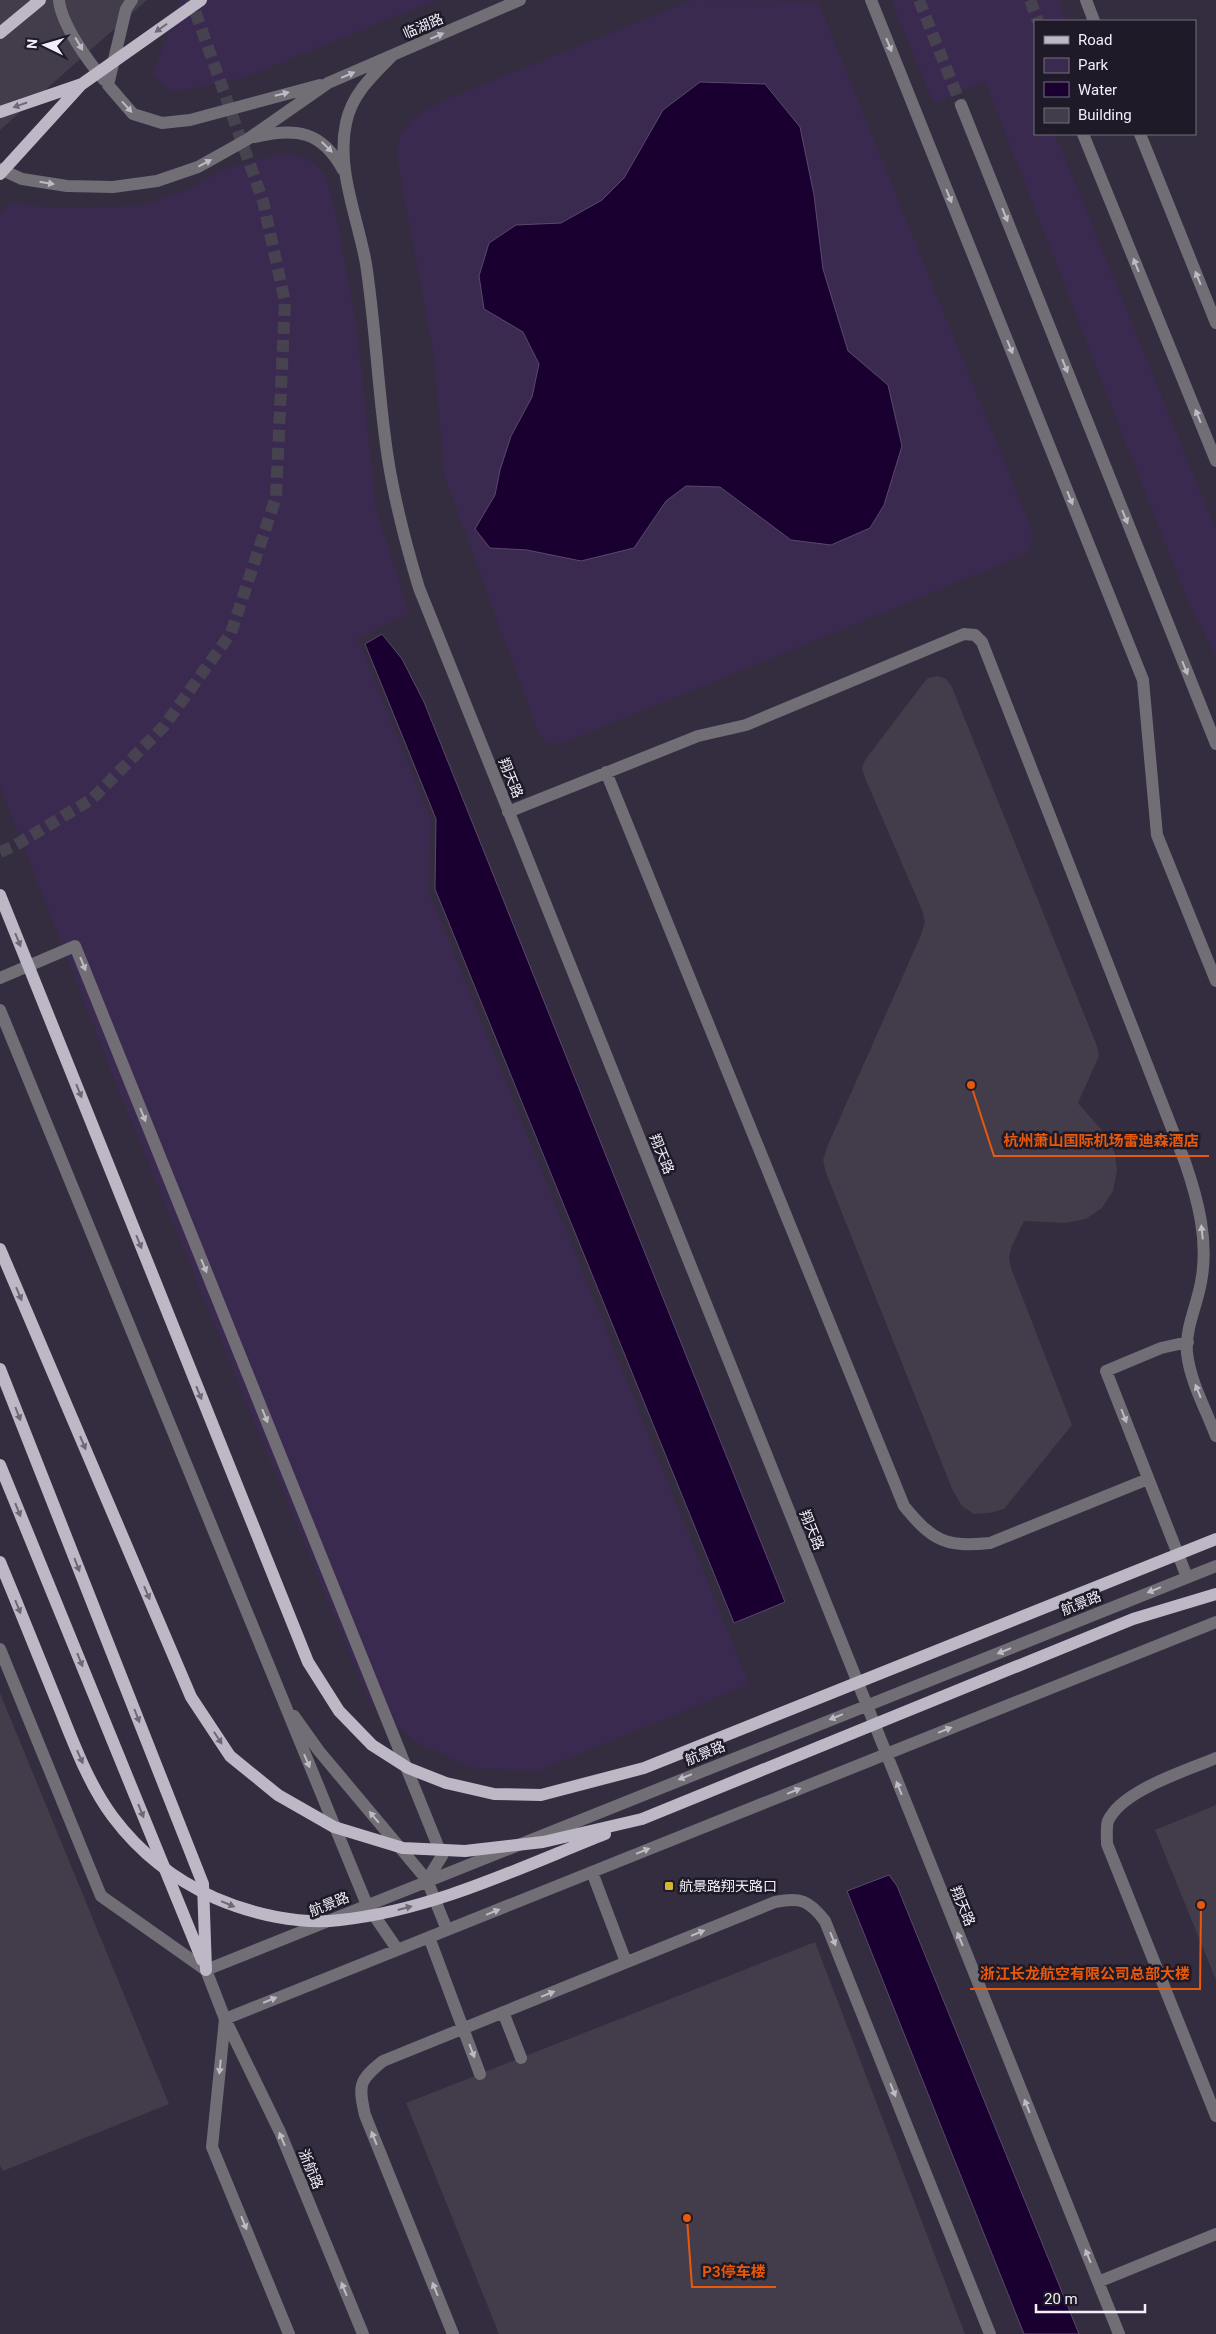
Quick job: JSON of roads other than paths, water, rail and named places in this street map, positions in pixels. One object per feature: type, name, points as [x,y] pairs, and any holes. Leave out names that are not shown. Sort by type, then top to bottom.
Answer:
[{"type":"main road","points":[[0,33],[40,0]]},
{"type":"main road","points":[[0,174],[82,84],[201,0]]},
{"type":"main road","points":[[0,112],[82,84]]},
{"type":"main road","points":[[0,895],[308,1662],[339,1711],[372,1745],[408,1768],[446,1783],[494,1794],[541,1795],[644,1768],[1216,1539]]},
{"type":"main road","points":[[0,1249],[191,1697],[230,1756],[278,1795],[334,1826],[403,1848],[464,1851],[533,1843],[642,1819]]},
{"type":"main road","points":[[0,1369],[203,1884],[206,1970]]},
{"type":"main road","points":[[0,1465],[206,1970]]},
{"type":"main road","points":[[0,1562],[81,1762],[112,1817],[145,1855],[192,1888],[236,1907],[283,1918],[338,1921],[399,1910],[459,1893],[1133,1619],[1216,1594]]},
{"type":"street","points":[[59,0],[60,10],[81,48],[90,63],[108,85],[133,114],[162,123],[190,120],[254,101],[328,83]]},
{"type":"street","points":[[108,85],[126,9],[132,0]]},
{"type":"street","name":"临湖路","points":[[328,83],[520,0]]},
{"type":"street","points":[[871,0],[1143,680],[1156,835],[1216,981]]},
{"type":"street","points":[[1086,0],[1094,20]]},
{"type":"street","points":[[346,174],[346,123],[353,101],[369,78],[392,56]]},
{"type":"street","points":[[0,169],[22,179],[66,186],[113,187],[157,181],[198,167],[248,139],[328,83]]},
{"type":"street","points":[[961,105],[1216,744]]},
{"type":"street","points":[[248,139],[278,132],[301,133],[320,140],[335,154],[346,174]]},
{"type":"street","points":[[1083,135],[1216,461]]},
{"type":"street","points":[[1140,135],[1216,323]]},
{"type":"street","name":"翔天路","points":[[346,174],[365,261],[372,307],[388,458],[399,521],[419,588],[1119,2334]]},
{"type":"street","points":[[508,812],[698,736],[746,725],[964,634],[975,635],[982,642],[1185,1162],[1200,1212],[1204,1245],[1202,1281],[1188,1330],[1187,1352],[1191,1374],[1216,1436]]},
{"type":"street","points":[[606,772],[904,1506],[923,1529],[940,1540],[966,1546],[990,1543],[1148,1479]]},
{"type":"street","points":[[0,978],[75,946],[442,1856],[427,1880]]},
{"type":"street","points":[[0,1010],[367,1905],[397,1949]]},
{"type":"street","points":[[1187,1578],[1106,1371],[1161,1348],[1188,1342]]},
{"type":"street","name":"航景路","points":[[206,1970],[1216,1566]]},
{"type":"street","points":[[225,2018],[1216,1622]]},
{"type":"street","points":[[0,1649],[101,1896],[206,1970]]},
{"type":"street","points":[[282,1700],[319,1750],[427,1880],[447,1930]]},
{"type":"street","points":[[1216,1758],[1140,1791],[1120,1804],[1108,1822],[1107,1844],[1216,2116]]},
{"type":"street","points":[[592,1872],[626,1962]]},
{"type":"street","points":[[453,2334],[365,2115],[360,2095],[366,2074],[382,2061],[775,1902],[793,1898],[813,1905],[825,1920],[990,2334]]},
{"type":"street","points":[[428,1937],[480,2074]]},
{"type":"street","name":"浙航路","points":[[206,1970],[225,2018],[280,2132],[362,2334]]},
{"type":"street","points":[[502,2012],[521,2058]]},
{"type":"street","name":"浙航路","points":[[225,2018],[212,2148],[289,2334]]},
{"type":"street","points":[[1098,2282],[1216,2234]]},
{"type":"water","points":[[700,82],[765,84],[800,127],[814,195],[823,269],[848,351],[888,385],[902,446],[884,505],[870,528],[831,545],[791,540],[720,487],[686,486],[666,501],[634,548],[581,561],[527,550],[490,548],[475,529],[495,495],[500,470],[511,436],[532,397],[539,364],[523,332],[484,309],[479,276],[489,243],[516,225],[561,223],[602,200],[624,178],[663,110]]},
{"type":"water","points":[[382,634],[402,659],[424,702],[785,1602],[734,1623],[435,889],[436,819],[365,644]]},
{"type":"water","points":[[889,1875],[897,1886],[1079,2334],[1024,2334],[847,1891]]},
{"type":"tunnel","points":[[0,852],[14,846],[92,799],[164,726],[231,633],[276,497],[285,302],[263,201],[191,0]]},
{"type":"tunnel","points":[[919,0],[961,105]]},
{"type":"tunnel","points":[[1030,0],[1038,20]]},
{"type":"place","name":"杭州萧山国际机场雷迪森酒店","points":[[971,1085]]},
{"type":"place","name":"航景路翔天路口","points":[[669,1886]]},
{"type":"place","name":"浙江长龙航空有限公司总部大楼","points":[[1201,1905]]},
{"type":"place","name":"P3停车楼","points":[[687,2218]]}]
